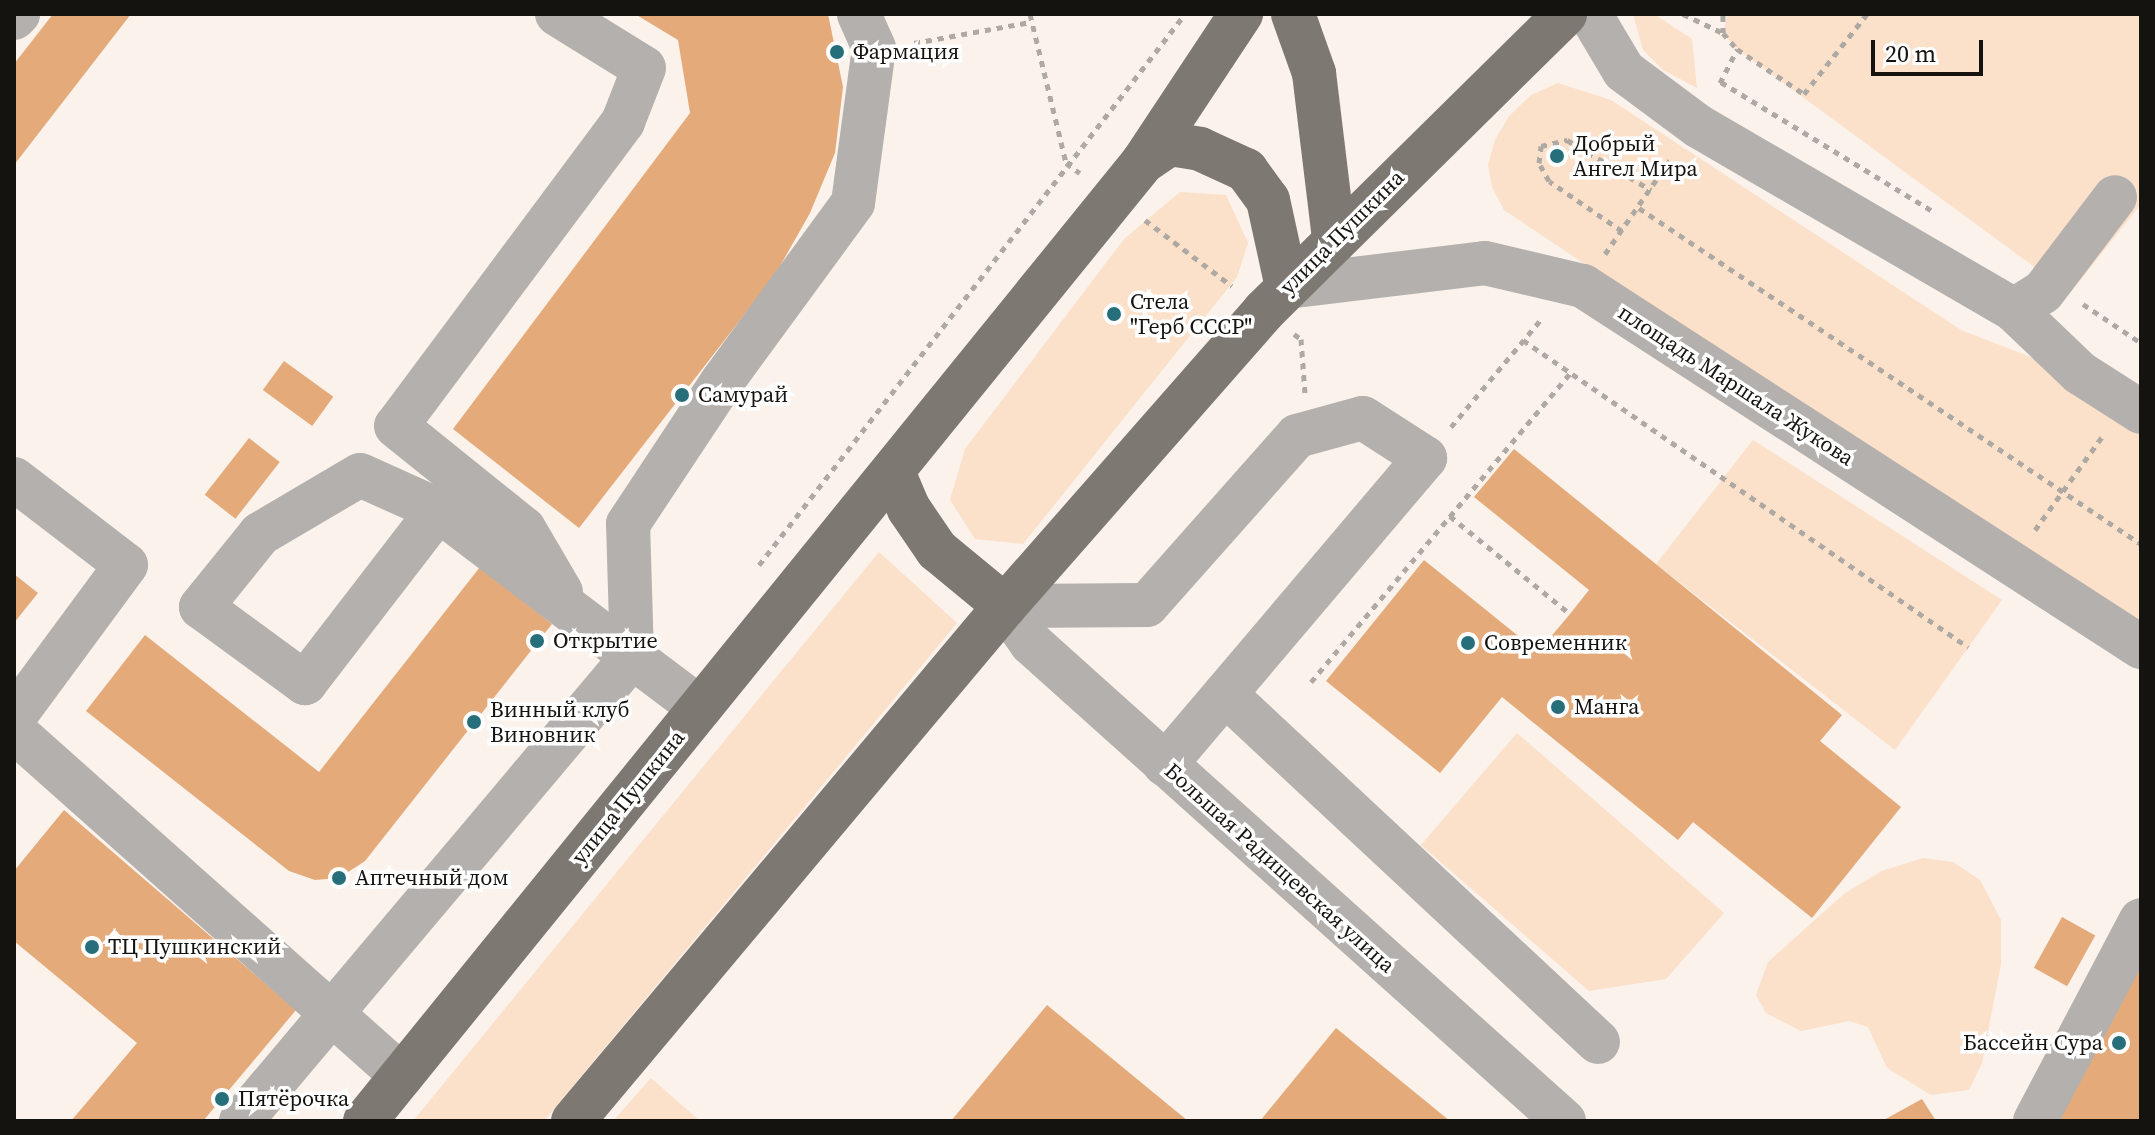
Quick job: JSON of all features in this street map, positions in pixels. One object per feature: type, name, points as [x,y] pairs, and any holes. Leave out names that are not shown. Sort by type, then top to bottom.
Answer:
[{"type":"main road","name":"улица Пушкина","points":[[365,1121],[894,474],[1143,162],[1241,14]]},
{"type":"main road","points":[[1293,14],[1314,73],[1334,239]]},
{"type":"main road","name":"улица Пушкина","points":[[573,1121],[1266,292],[1334,239],[1565,14]]},
{"type":"main road","points":[[1143,162],[1170,144],[1214,154],[1246,170],[1268,200],[1266,292]]},
{"type":"main road","points":[[894,474],[909,509],[937,550],[1005,606]]},
{"type":"street","points":[[557,14],[644,68],[623,122],[396,426],[524,529],[573,612]]},
{"type":"street","points":[[241,1121],[329,1012],[632,657],[628,524],[722,382],[853,203],[874,48],[859,14]]},
{"type":"street","points":[[1590,14],[1624,71],[1698,126],[2014,310],[2080,373],[2134,407]]},
{"type":"street","points":[[2014,310],[2050,282],[2115,197]]},
{"type":"street","name":"площадь Маршала Жукова","points":[[1266,292],[1485,263],[1583,286],[2141,647]]},
{"type":"street","points":[[1005,606],[1147,605],[1297,436],[1363,418],[1425,458],[1165,765]]},
{"type":"street","points":[[438,510],[305,683],[201,607],[260,534],[360,475],[438,510],[700,708]]},
{"type":"street","points":[[14,479],[126,565],[14,717]]},
{"type":"street","name":"Большая Радищевская улица","points":[[1005,606],[1031,643],[1564,1121]]},
{"type":"street","points":[[1225,694],[1598,1042]]},
{"type":"street","points":[[14,731],[402,1076]]},
{"type":"street","points":[[2035,1121],[2141,920]]},
{"type":"path","points":[[1030,14],[1066,163]]},
{"type":"path","points":[[753,573],[1066,163],[1185,14]]},
{"type":"path","points":[[1683,14],[1723,33],[1737,49],[1804,94],[1867,14]]},
{"type":"path","points":[[1723,14],[1723,33]]},
{"type":"path","points":[[951,38],[1031,22]]},
{"type":"path","points":[[1715,92],[1737,49]]},
{"type":"path","points":[[1721,82],[1937,214]]},
{"type":"path","points":[[1622,231],[1549,181],[1539,163],[1541,146],[1567,140],[1651,190]]},
{"type":"path","points":[[1597,265],[1677,149]]},
{"type":"path","points":[[1639,208],[2141,544]]},
{"type":"path","points":[[1138,214],[1266,292]]},
{"type":"path","points":[[2050,282],[2141,343]]},
{"type":"path","points":[[1425,458],[1543,316]]},
{"type":"path","points":[[1301,339],[1308,434]]},
{"type":"path","points":[[1523,340],[1968,647]]},
{"type":"path","points":[[1311,682],[1570,373]]},
{"type":"path","points":[[2011,562],[2134,407]]},
{"type":"path","points":[[1450,516],[1570,614]]},
{"type":"shaded area","points":[[1633,14],[1654,14],[1692,39],[1697,88],[1663,70],[1643,50]]},
{"type":"shaded area","points":[[1728,14],[2141,14],[2141,204],[2070,293],[1737,49],[1723,33]]},
{"type":"shaded area","points":[[1558,83],[1611,100],[1961,330],[2044,362],[2141,429],[2141,637],[1504,210],[1492,187],[1488,165],[1495,140],[1509,116],[1531,95]]},
{"type":"shaded area","points":[[1180,192],[1226,195],[1248,243],[1237,277],[1023,544],[975,539],[950,500],[965,449],[1124,239]]},
{"type":"shaded area","points":[[1753,440],[2002,600],[1895,750],[1656,564]]},
{"type":"shaded area","points":[[879,552],[957,623],[544,1121],[413,1121]]},
{"type":"shaded area","points":[[1517,733],[1724,913],[1666,979],[1589,991],[1421,845]]},
{"type":"shaded area","points":[[1923,858],[1953,862],[1980,880],[2001,920],[2001,964],[1982,1063],[1969,1090],[1931,1095],[1887,1068],[1868,1027],[1849,1021],[1801,1031],[1766,1013],[1756,995],[1768,962],[1845,893],[1882,871]]},
{"type":"shaded area","points":[[651,1078],[700,1121],[613,1121]]},
{"type":"building","points":[[53,14],[131,14],[14,165],[14,64]]},
{"type":"building","points":[[635,14],[828,14],[843,87],[835,153],[810,213],[775,275],[579,528],[453,429],[690,113],[678,40]]},
{"type":"building","points":[[284,361],[333,397],[312,426],[263,390]]},
{"type":"building","points":[[249,438],[280,462],[235,519],[205,495]]},
{"type":"building","points":[[1514,449],[1842,715],[1820,741],[1901,807],[1812,918],[1693,822],[1678,840],[1502,697],[1440,773],[1326,681],[1424,560],[1538,652],[1570,614],[1589,590],[1474,497]]},
{"type":"building","points":[[480,567],[552,624],[365,861],[339,878],[315,880],[289,871],[86,711],[145,635],[319,772]]},
{"type":"building","points":[[14,574],[38,593],[14,623]]},
{"type":"building","points":[[64,810],[296,1010],[203,1121],[71,1121],[137,1043],[14,941],[14,871]]},
{"type":"building","points":[[2062,917],[2095,935],[2067,986],[2034,968]]},
{"type":"building","name":"Бассейн Сура","points":[[2141,965],[2141,1121],[2054,1121]]},
{"type":"building","points":[[1047,1005],[1188,1121],[951,1121]]},
{"type":"building","points":[[1336,1028],[1450,1121],[1260,1121]]},
{"type":"building","points":[[1922,1099],[1936,1121],[1882,1121]]},
{"type":"place","name":"Фармация","points":[[837,52]]},
{"type":"place","name":"Добрый Ангел Мира","points":[[1557,156]]},
{"type":"place","name":"Стела \"Герб СССР\"","points":[[1114,314]]},
{"type":"place","name":"Самурай","points":[[682,395]]},
{"type":"place","name":"Открытие","points":[[537,641]]},
{"type":"place","name":"Современник","points":[[1468,643]]},
{"type":"place","name":"Манга","points":[[1558,707]]},
{"type":"place","name":"Винный клуб Виновник","points":[[474,722]]},
{"type":"place","name":"Аптечный дом","points":[[339,878]]},
{"type":"place","name":"ТЦ Пушкинский","points":[[92,947]]},
{"type":"place","name":"Бассейн Сура","points":[[2119,1043]]},
{"type":"place","name":"Пятёрочка","points":[[222,1099]]}]
